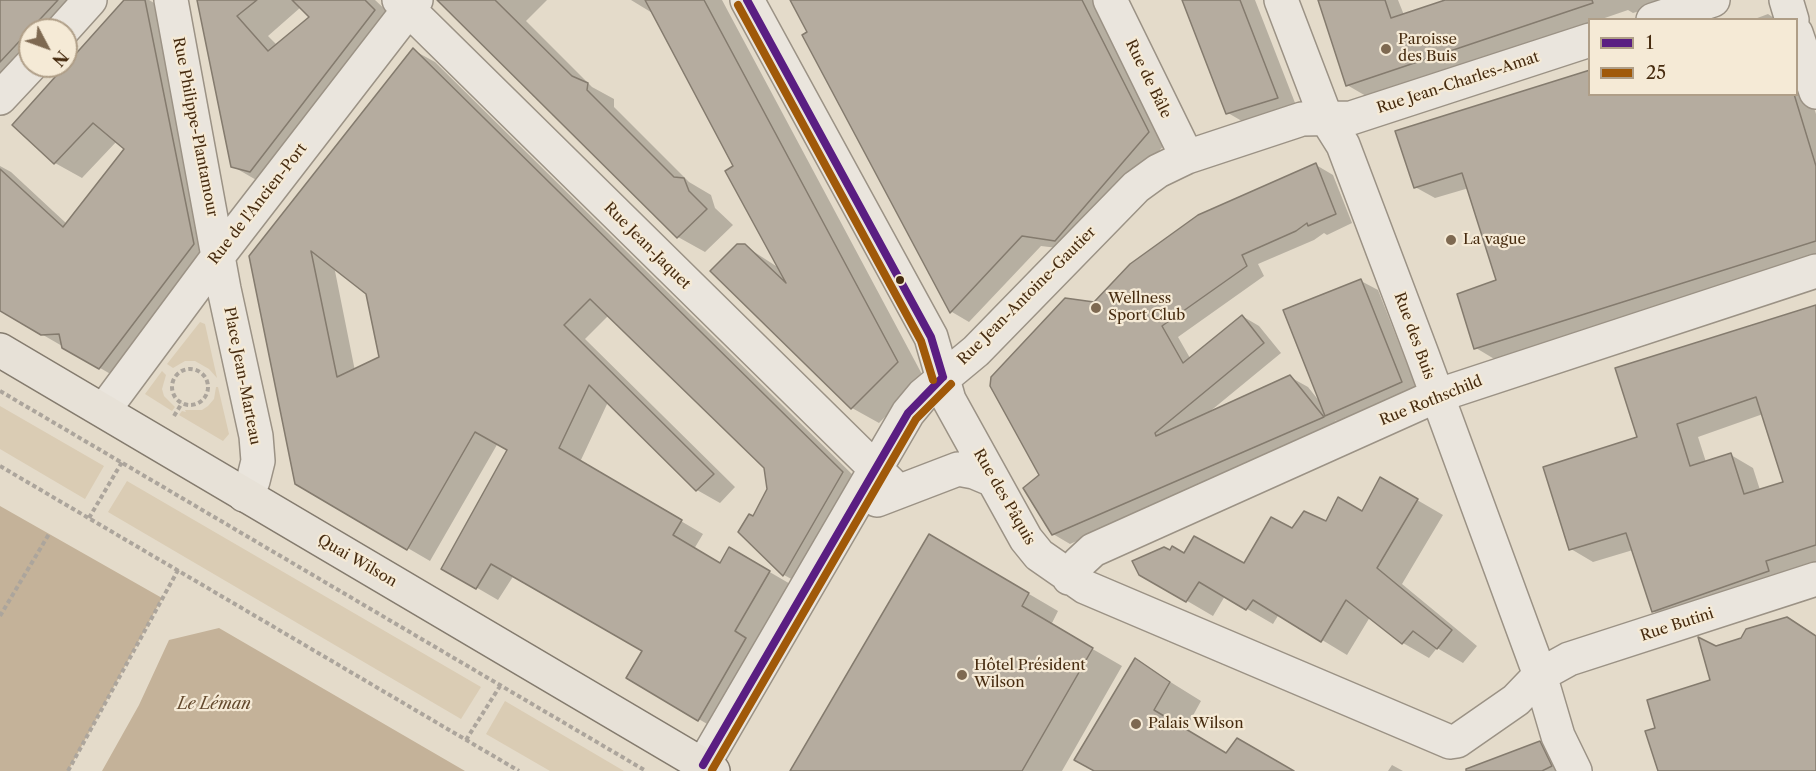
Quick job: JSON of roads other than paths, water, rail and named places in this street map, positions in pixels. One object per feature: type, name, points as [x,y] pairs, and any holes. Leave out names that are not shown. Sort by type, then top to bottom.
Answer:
[{"type":"main road","name":"Quai Wilson","points":[[0,350],[708,768]]},
{"type":"street","points":[[74,18],[90,0]]},
{"type":"street","name":"Rue Philippe-Plantamour","points":[[171,0],[219,255]]},
{"type":"street","name":"Rue des Pâquis","points":[[747,0],[931,337],[950,400],[1026,539],[1039,555],[1069,578],[1129,607],[1450,742],[1457,741],[1516,700],[1540,675]]},
{"type":"street","name":"Rue de Bâle","points":[[1110,0],[1186,157]]},
{"type":"street","name":"Rue des Buis","points":[[1281,0],[1326,118],[1342,145],[1540,675],[1558,736],[1575,771]]},
{"type":"street","points":[[1659,18],[1713,0]]},
{"type":"street","points":[[1786,0],[1791,18]]},
{"type":"street","name":"Rue de l'Ancien-Port","points":[[104,410],[408,3]]},
{"type":"street","name":"Rue Jean-Jaquet","points":[[408,3],[887,480]]},
{"type":"street","points":[[1798,36],[1816,92]]},
{"type":"street","name":"Rue Jean-Charles-Amat","points":[[1326,118],[1351,118],[1588,41]]},
{"type":"street","points":[[0,98],[19,78]]},
{"type":"street","name":"Rue Jean-Antoine-Gautier","points":[[708,768],[852,510],[887,480],[908,413],[943,377],[976,351],[1136,187],[1158,171],[1186,157],[1302,120],[1326,118]]},
{"type":"street","name":"Place Jean-Marteau","points":[[219,255],[256,436],[258,461],[253,481],[244,495]]},
{"type":"street","name":"Rue Rothschild","points":[[1069,578],[1079,563],[1093,550],[1436,396],[1816,272]]},
{"type":"street","points":[[887,480],[958,469],[974,472],[993,480]]},
{"type":"street","name":"Rue Butini","points":[[1540,675],[1569,659],[1816,579]]},
{"type":"water","points":[[0,506],[162,598],[68,771],[0,771]]},
{"type":"water","name":"Le Léman","points":[[219,628],[465,771],[102,771],[139,705],[169,640]]},
{"type":"place","name":"Paroisse des Buis","points":[[1386,49]]},
{"type":"place","name":"La vague","points":[[1451,240]]},
{"type":"place","name":"Wellness Sport Club","points":[[1096,308]]},
{"type":"place","name":"Hôtel Président Wilson","points":[[962,675]]},
{"type":"place","name":"Palais Wilson","points":[[1136,724]]}]
